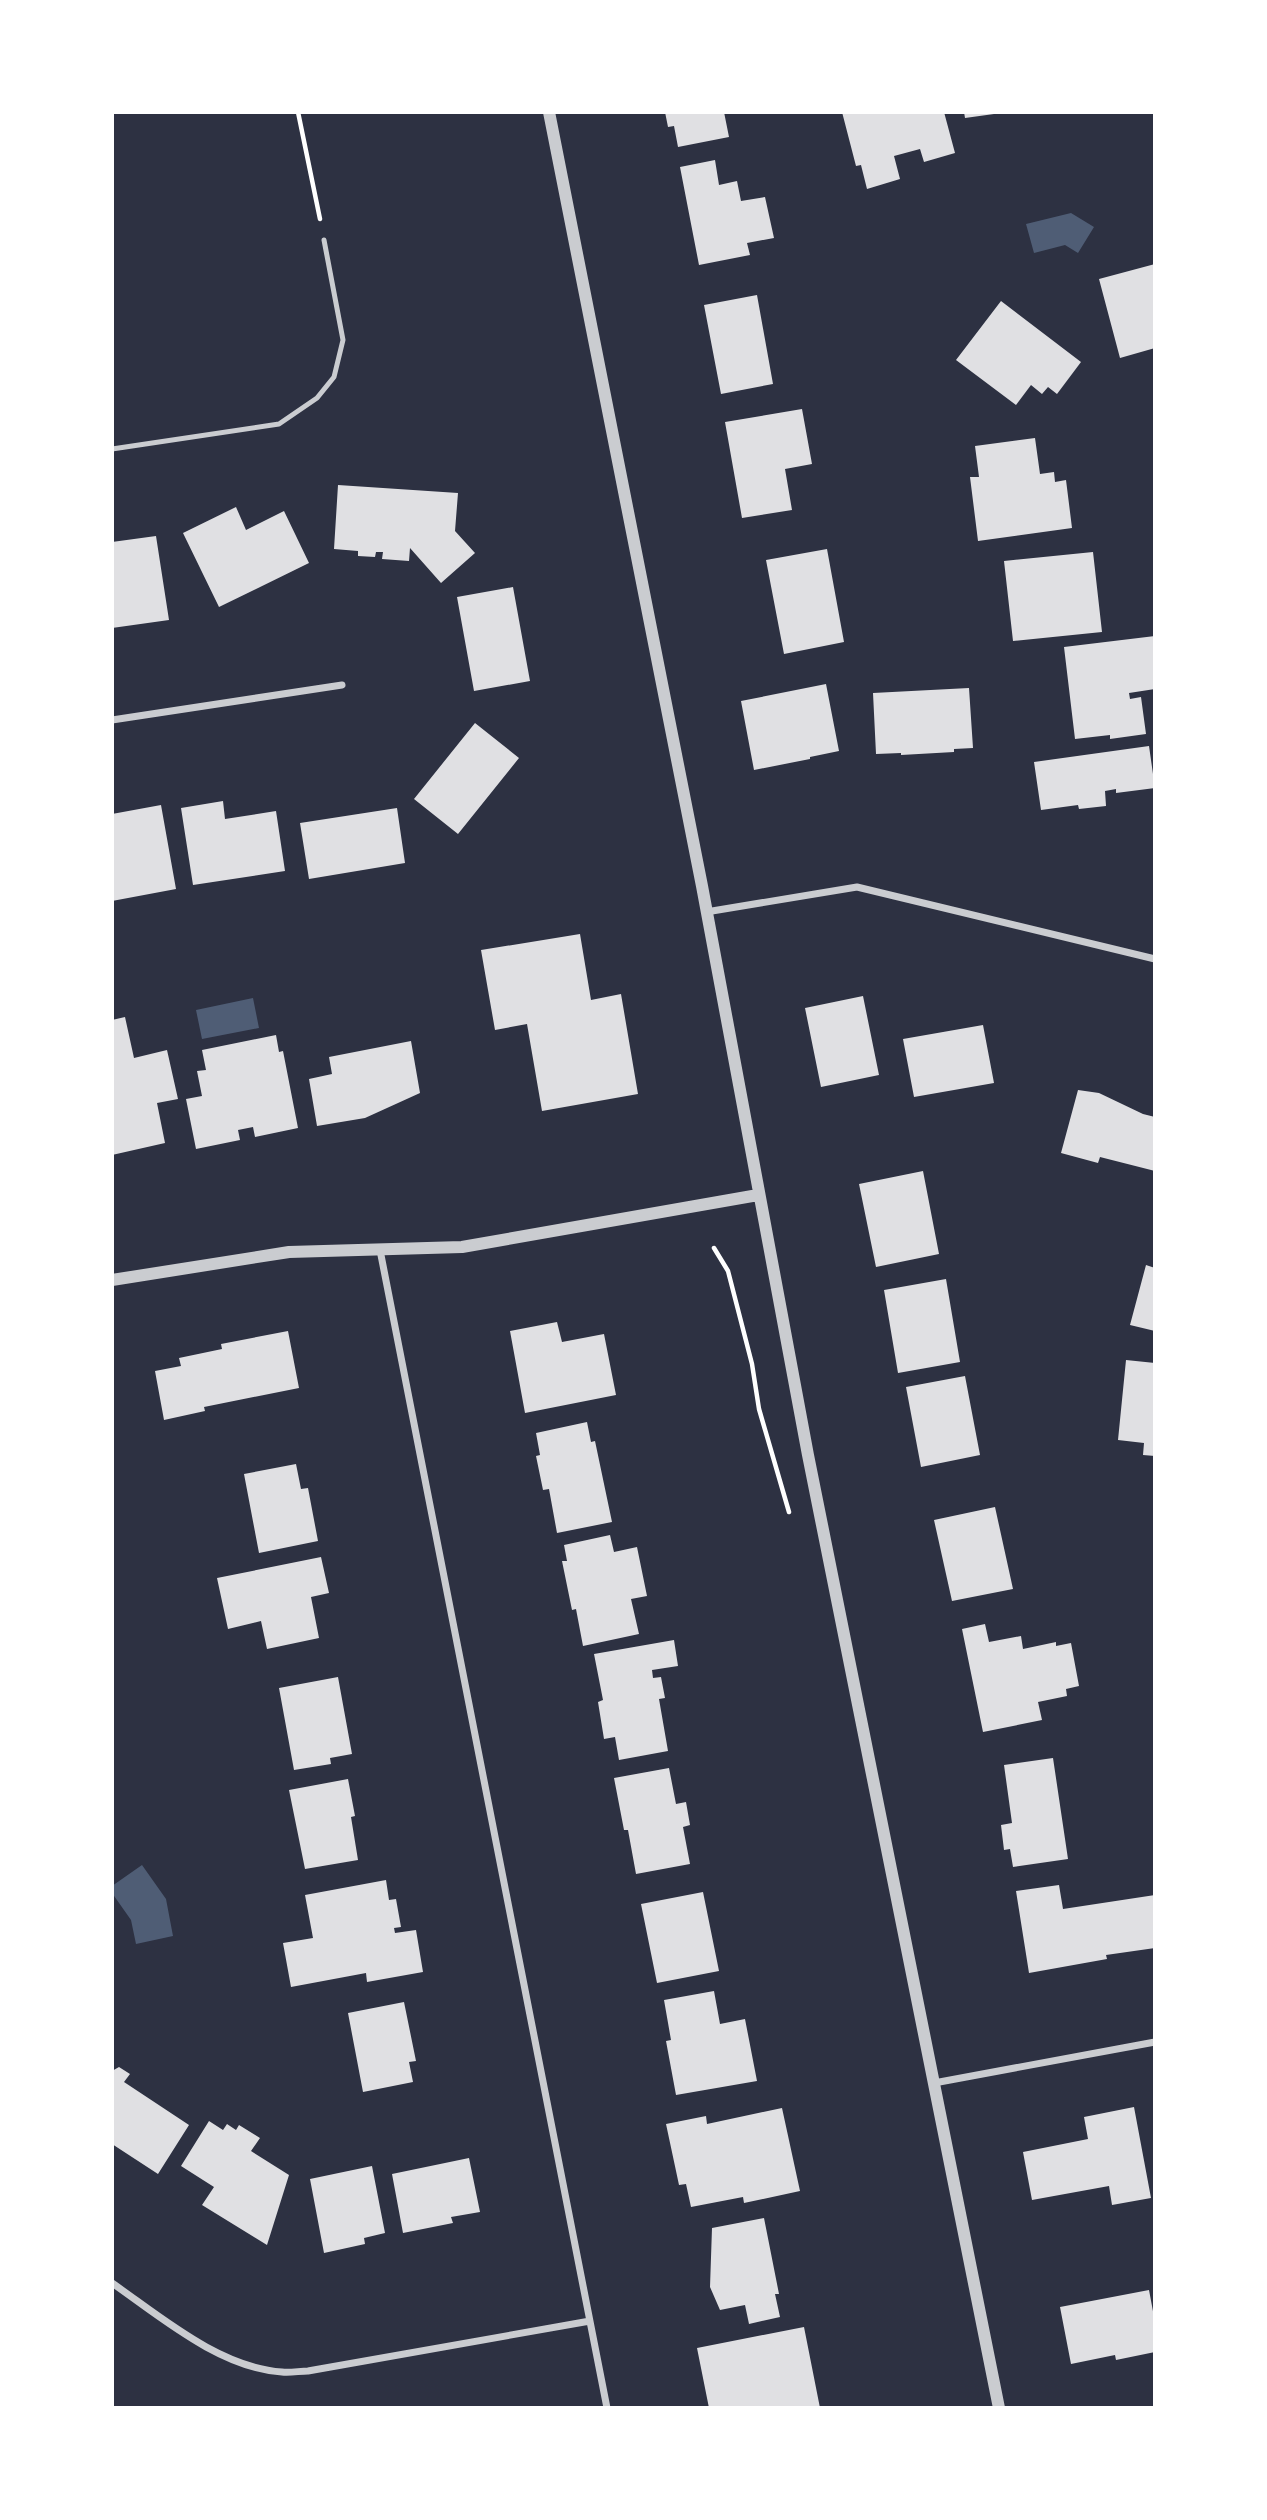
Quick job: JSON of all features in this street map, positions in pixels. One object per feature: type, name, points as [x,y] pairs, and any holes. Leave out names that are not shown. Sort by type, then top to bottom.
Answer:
[{"type":"street","points":[[549,112],[706,912],[758,1195],[999,2408]]},
{"type":"street","points":[[112,720],[342,685]]},
{"type":"street","points":[[706,912],[857,887],[1155,959]]},
{"type":"street","points":[[112,1280],[289,1252],[462,1247],[758,1195]]},
{"type":"street","points":[[380,1250],[607,2408]]},
{"type":"street","points":[[934,2083],[1155,2042]]},
{"type":"street","points":[[112,2283],[209,2348],[253,2366],[281,2372],[309,2371],[590,2321]]},
{"type":"lane","points":[[112,449],[279,424],[317,398],[334,377],[343,340],[324,240]]},
{"type":"path","points":[[298,112],[324,240]]},
{"type":"path","points":[[759,1409],[768,1407]]},
{"type":"water","points":[[1071,213],[1094,227],[1078,253],[1065,245],[1034,253],[1026,224]]},
{"type":"water","points":[[253,998],[259,1028],[202,1039],[196,1010]]},
{"type":"water","points":[[142,1865],[166,1899],[173,1936],[136,1944],[131,1920],[112,1893],[112,1886]]},
{"type":"building","points":[[665,112],[724,112],[729,137],[678,147],[674,126],[668,127]]},
{"type":"building","points":[[842,112],[944,112],[955,153],[924,162],[920,149],[894,156],[900,179],[867,189],[861,165],[856,166]]},
{"type":"building","points":[[964,112],[993,112],[994,114],[965,118]]},
{"type":"building","points":[[715,160],[719,185],[737,181],[741,201],[765,197],[774,238],[747,243],[750,255],[699,265],[680,167]]},
{"type":"building","points":[[1155,264],[1155,348],[1120,358],[1099,279]]},
{"type":"building","points":[[757,295],[773,384],[721,394],[704,305]]},
{"type":"building","points":[[1001,301],[1081,362],[1057,394],[1048,387],[1042,394],[1031,385],[1016,405],[956,360]]},
{"type":"building","points":[[802,409],[812,464],[785,469],[792,510],[742,518],[725,422]]},
{"type":"building","points":[[1035,438],[1040,474],[1054,472],[1055,482],[1066,480],[1072,528],[978,541],[970,477],[979,477],[975,446]]},
{"type":"building","points":[[338,485],[458,493],[455,531],[475,553],[441,583],[410,548],[409,561],[382,559],[383,552],[376,552],[375,557],[358,556],[358,551],[334,549]]},
{"type":"building","points":[[236,507],[246,530],[284,511],[309,563],[219,607],[183,533]]},
{"type":"building","points":[[156,536],[169,620],[112,628],[112,542]]},
{"type":"building","points":[[827,549],[844,642],[784,654],[766,560]]},
{"type":"building","points":[[1093,552],[1102,632],[1013,641],[1004,561]]},
{"type":"building","points":[[513,587],[530,681],[474,691],[457,597]]},
{"type":"building","points":[[1155,636],[1155,689],[1129,693],[1130,699],[1141,697],[1146,734],[1110,739],[1110,735],[1075,739],[1064,647]]},
{"type":"building","points":[[826,684],[839,751],[754,770],[741,701]]},
{"type":"building","points":[[969,688],[973,748],[954,749],[954,752],[876,754],[873,693]]},
{"type":"building","points":[[475,723],[519,758],[458,834],[414,799]]},
{"type":"building","points":[[1149,746],[1155,788],[1116,793],[1116,789],[1105,791],[1106,806],[1079,809],[1078,805],[1041,810],[1034,762]]},
{"type":"building","points":[[223,801],[225,819],[276,811],[285,871],[193,885],[181,808]]},
{"type":"building","points":[[161,805],[176,889],[112,901],[112,814]]},
{"type":"building","points":[[397,808],[405,863],[309,879],[300,823]]},
{"type":"building","points":[[580,934],[591,1000],[621,994],[638,1094],[542,1111],[527,1024],[495,1030],[481,950]]},
{"type":"building","points":[[863,996],[879,1075],[821,1087],[805,1008]]},
{"type":"building","points":[[125,1017],[134,1058],[167,1050],[178,1099],[157,1103],[165,1143],[112,1155],[112,1020]]},
{"type":"building","points":[[983,1025],[994,1083],[914,1097],[903,1039]]},
{"type":"building","points":[[276,1035],[279,1052],[283,1051],[298,1128],[255,1137],[253,1127],[238,1130],[240,1140],[196,1149],[186,1099],[202,1096],[197,1071],[206,1070],[202,1050]]},
{"type":"building","points":[[411,1041],[420,1093],[365,1118],[317,1126],[309,1079],[332,1074],[329,1057]]},
{"type":"building","points":[[1078,1090],[1099,1093],[1155,1117],[1155,1171],[1100,1157],[1098,1163],[1061,1153]]},
{"type":"building","points":[[923,1171],[939,1254],[876,1267],[859,1184]]},
{"type":"building","points":[[1146,1265],[1155,1268],[1155,1331],[1130,1325]]},
{"type":"building","points":[[946,1279],[960,1362],[898,1373],[884,1290]]},
{"type":"building","points":[[557,1322],[562,1342],[604,1334],[616,1395],[525,1413],[510,1331]]},
{"type":"building","points":[[288,1331],[299,1388],[204,1407],[205,1411],[164,1420],[155,1371],[181,1366],[179,1358],[222,1349],[221,1344]]},
{"type":"building","points":[[1126,1360],[1155,1363],[1155,1456],[1143,1455],[1144,1443],[1118,1440]]},
{"type":"building","points":[[965,1376],[980,1455],[921,1467],[906,1387]]},
{"type":"building","points":[[587,1422],[591,1442],[595,1441],[612,1522],[557,1533],[549,1489],[543,1490],[536,1456],[540,1455],[536,1433]]},
{"type":"building","points":[[296,1464],[301,1489],[308,1488],[318,1541],[259,1553],[244,1474]]},
{"type":"building","points":[[995,1507],[1013,1589],[952,1601],[934,1520]]},
{"type":"building","points":[[610,1535],[614,1552],[637,1547],[647,1596],[631,1599],[639,1634],[583,1646],[562,1561],[567,1561],[564,1545]]},
{"type":"building","points":[[321,1557],[329,1593],[311,1597],[319,1638],[267,1649],[261,1621],[228,1629],[217,1578]]},
{"type":"building","points":[[985,1624],[989,1642],[1021,1636],[1023,1649],[1056,1642],[1056,1646],[1071,1643],[1079,1686],[1066,1689],[1067,1696],[1038,1702],[1042,1720],[983,1732],[962,1629]]},
{"type":"building","points":[[674,1640],[678,1666],[652,1670],[653,1678],[661,1677],[665,1698],[659,1699],[668,1751],[619,1760],[615,1737],[604,1739],[598,1702],[603,1700],[594,1654]]},
{"type":"building","points":[[338,1677],[352,1754],[330,1758],[331,1764],[294,1770],[279,1688]]},
{"type":"building","points":[[1053,1758],[1068,1859],[1013,1867],[1010,1849],[1004,1850],[1001,1825],[1012,1823],[1004,1765]]},
{"type":"building","points":[[669,1768],[676,1804],[686,1802],[690,1825],[683,1827],[690,1864],[636,1874],[614,1778]]},
{"type":"building","points":[[348,1779],[355,1816],[351,1817],[358,1860],[305,1869],[289,1790]]},
{"type":"building","points":[[386,1880],[389,1900],[396,1899],[401,1927],[394,1928],[395,1933],[416,1930],[423,1972],[367,1982],[366,1973],[291,1987],[283,1943],[313,1938],[305,1895]]},
{"type":"building","points":[[1059,1885],[1063,1909],[1155,1895],[1155,1948],[1106,1955],[1107,1959],[1029,1973],[1016,1891]]},
{"type":"building","points":[[703,1892],[719,1971],[657,1983],[641,1904]]},
{"type":"building","points":[[714,1991],[720,2024],[745,2019],[757,2081],[676,2095],[666,2041],[671,2040],[664,2000]]},
{"type":"building","points":[[404,2002],[416,2061],[409,2062],[413,2082],[363,2092],[348,2013]]},
{"type":"building","points":[[119,2067],[130,2074],[124,2082],[189,2125],[158,2174],[112,2144],[112,2071]]},
{"type":"building","points":[[1134,2107],[1151,2198],[1112,2205],[1109,2186],[1032,2200],[1023,2152],[1088,2139],[1084,2117]]},
{"type":"building","points":[[782,2108],[800,2191],[744,2203],[743,2197],[691,2207],[686,2184],[679,2185],[666,2124],[706,2116],[707,2124]]},
{"type":"building","points":[[209,2121],[223,2130],[227,2124],[236,2130],[239,2125],[260,2138],[251,2151],[289,2175],[267,2245],[202,2205],[214,2187],[181,2166]]},
{"type":"building","points":[[469,2158],[480,2212],[451,2217],[453,2223],[403,2233],[392,2174]]},
{"type":"building","points":[[372,2166],[385,2233],[364,2238],[365,2244],[324,2253],[310,2179]]},
{"type":"building","points":[[764,2218],[779,2294],[775,2294],[780,2317],[749,2324],[745,2305],[720,2310],[710,2287],[712,2228]]},
{"type":"building","points":[[1149,2290],[1155,2322],[1155,2352],[1116,2360],[1115,2355],[1071,2364],[1060,2307]]},
{"type":"building","points":[[804,2327],[820,2408],[709,2408],[697,2348]]}]
